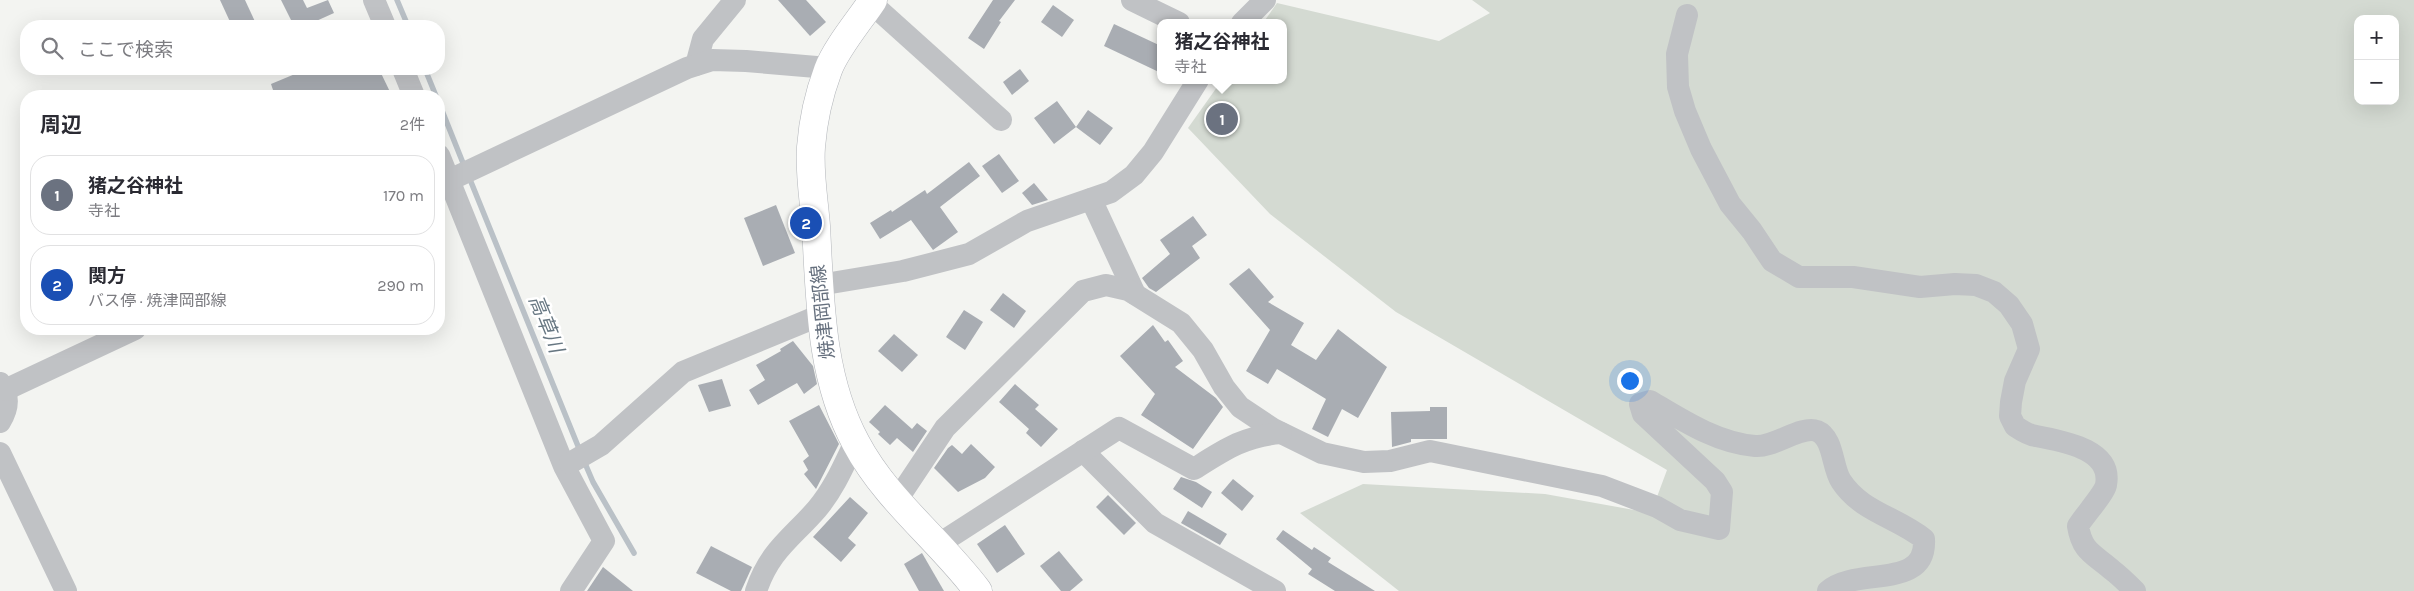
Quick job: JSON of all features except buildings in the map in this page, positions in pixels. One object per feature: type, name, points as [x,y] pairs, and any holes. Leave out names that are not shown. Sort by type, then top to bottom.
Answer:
[{"type":"main road","name":"焼津岡部線","points":[[872,1],[828,68],[817,108],[811,148],[821,315],[827,357],[837,400],[855,442],[866,460],[897,500],[940,544],[978,591]]},
{"type":"street","points":[[374,0],[382,20]]},
{"type":"street","points":[[696,66],[703,39],[735,0]]},
{"type":"street","points":[[1132,0],[1171,19]]},
{"type":"street","points":[[1246,19],[1265,0]]},
{"type":"street","points":[[872,1],[1001,120]]},
{"type":"street","points":[[1687,15],[1677,54],[1678,87],[1684,111],[1700,149],[1730,204],[1752,231],[1772,261],[1799,276],[1853,277],[1920,287],[1955,284],[1976,285],[1994,292],[2009,305],[2022,324],[2029,349],[2015,381],[2010,416],[2015,426],[2034,436],[2078,446],[2101,462],[2106,486],[2078,526],[2080,539],[2090,554],[2111,568],[2135,591]]},
{"type":"street","points":[[571,591],[604,541],[564,466],[447,181],[712,60],[828,68]]},
{"type":"street","points":[[405,75],[412,90]]},
{"type":"street","points":[[819,285],[903,271],[969,254],[1027,221],[1111,192],[1134,175],[1153,152],[1196,84]]},
{"type":"street","points":[[1091,199],[1135,294]]},
{"type":"street","points":[[897,500],[945,428],[1083,291],[1106,285],[1128,290],[1181,324],[1202,350],[1224,387],[1240,407],[1281,433],[1322,453],[1364,462],[1390,461],[1430,451],[1602,486],[1657,507],[1680,520],[1719,529],[1722,492],[1715,481],[1643,414],[1640,404],[1650,401],[1695,427],[1728,441],[1756,447],[1806,431],[1816,430],[1824,436],[1840,480],[1859,503],[1884,517],[1910,528],[1924,539],[1925,552],[1916,566],[1902,575],[1892,574],[1854,580],[1834,586],[1828,591]]},
{"type":"street","points":[[570,463],[601,445],[683,372],[821,315]]},
{"type":"street","points":[[0,422],[7,406],[2,387],[121,335]]},
{"type":"street","points":[[940,544],[1119,428],[1194,469],[1235,444],[1260,435],[1281,433]]},
{"type":"street","points":[[756,591],[763,570],[780,546],[817,509],[834,487],[855,442]]},
{"type":"street","points":[[1083,450],[1154,523],[1275,591]]},
{"type":"street","points":[[0,453],[66,591]]},
{"type":"shaded area","points":[[1472,0],[2414,0],[2414,591],[1399,591],[1300,513],[1363,484],[1545,494],[1651,513],[1667,470],[1396,312],[1270,214],[1188,128],[1219,84],[1287,84],[1287,19],[1266,19],[1277,3],[1439,41],[1490,13]]},
{"type":"waterway","name":"高草川","points":[[397,0],[405,20]]},
{"type":"waterway","name":"高草川","points":[[427,75],[434,90]]},
{"type":"waterway","name":"高草川","points":[[445,118],[465,168]]},
{"type":"waterway","name":"高草川","points":[[469,177],[580,451]]},
{"type":"waterway","name":"高草川","points":[[584,461],[593,482],[634,553]]},
{"type":"place","name":"猪之谷神社","points":[[1222,119]]},
{"type":"place","name":"関方","points":[[806,223]]}]
